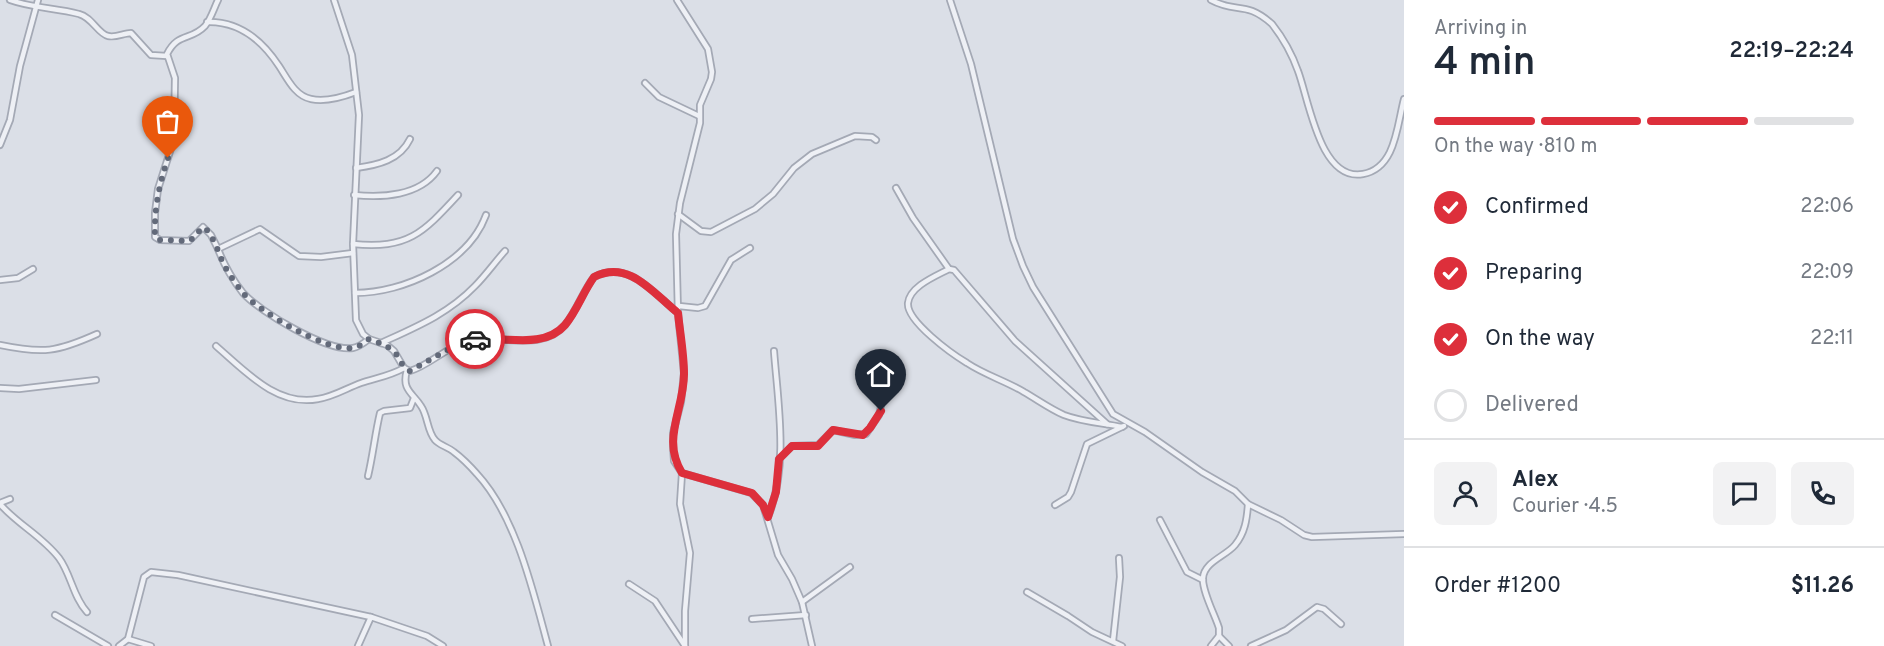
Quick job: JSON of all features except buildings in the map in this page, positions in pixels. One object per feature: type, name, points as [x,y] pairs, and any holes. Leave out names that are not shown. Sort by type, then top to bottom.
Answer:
[{"type":"street","points":[[10,0],[82,15],[92,21],[105,35],[131,33],[151,55],[167,56]]},
{"type":"street","points":[[0,145],[10,120],[20,66],[38,0]]},
{"type":"street","points":[[218,0],[207,22],[199,31],[175,41],[167,56],[175,78],[174,139],[158,189],[155,237],[160,240],[189,241],[203,227],[211,235],[229,274],[244,294],[277,320],[323,342],[342,347],[352,348],[369,339]]},
{"type":"street","points":[[334,0],[352,55],[359,115],[353,244],[356,321],[360,330],[369,339],[394,351],[406,369],[405,382],[414,399],[421,406],[434,439],[456,453],[477,473],[497,499],[532,585],[548,646]]},
{"type":"street","points":[[677,0],[708,49],[711,64],[711,79],[700,105],[700,123],[678,214],[676,234],[678,313],[684,374],[681,402],[673,433],[673,446],[675,461],[682,473],[680,504],[690,553],[685,611],[685,646]]},
{"type":"street","points":[[951,0],[970,64],[1002,200],[1023,266],[1113,414],[1145,432],[1186,462],[1235,491],[1248,504],[1281,520],[1304,535],[1312,537],[1404,534]]},
{"type":"street","points":[[1211,0],[1226,5],[1253,7],[1271,24],[1290,52],[1321,143],[1327,155],[1341,170],[1360,175],[1369,173],[1383,163],[1390,154],[1404,99]]},
{"type":"street","points":[[207,22],[234,24],[245,31],[272,57],[297,92],[310,99],[339,98],[356,92]]},
{"type":"street","points":[[645,83],[659,97],[699,116]]},
{"type":"street","points":[[678,214],[702,231],[711,232],[755,209],[773,194],[794,168],[812,154],[855,136],[872,137],[876,140]]},
{"type":"street","points":[[356,168],[392,159],[403,151],[410,139]]},
{"type":"street","points":[[354,195],[380,196],[413,190],[432,178],[437,171]]},
{"type":"street","points":[[896,188],[913,218],[949,268],[957,273],[1026,352],[1092,408],[1107,424]]},
{"type":"street","points":[[353,244],[389,245],[405,240],[430,223],[458,195]]},
{"type":"street","points":[[355,293],[383,291],[439,268],[474,236],[486,215]]},
{"type":"street","points":[[218,249],[260,228],[299,256],[321,257],[353,253]]},
{"type":"street","points":[[679,306],[698,308],[705,306],[731,260],[750,248]]},
{"type":"street","points":[[381,343],[423,325],[449,309],[477,285],[505,251]]},
{"type":"street","points":[[949,268],[925,283],[910,296],[909,310],[916,322],[969,365],[1005,381],[1050,408],[1076,418],[1122,427]]},
{"type":"street","points":[[0,280],[18,278],[33,269]]},
{"type":"street","points":[[216,346],[276,393],[299,401],[319,399],[406,369],[417,369],[460,343],[476,339],[525,340],[554,335],[565,325],[594,277],[603,273],[613,271],[632,275],[678,313]]},
{"type":"street","points":[[0,345],[25,351],[46,351],[69,346],[97,334]]},
{"type":"street","points":[[768,517],[776,492],[779,459],[779,418],[774,351]]},
{"type":"street","points":[[779,459],[792,446],[818,446],[833,430],[855,435],[866,434],[879,415],[881,406],[870,385],[866,371]]},
{"type":"street","points":[[0,388],[19,389],[96,380]]},
{"type":"street","points":[[368,476],[380,413],[410,408],[414,399]]},
{"type":"street","points":[[1055,505],[1068,497],[1071,492],[1087,444],[1128,423]]},
{"type":"street","points":[[682,473],[752,493],[763,505],[778,555],[802,602],[812,646]]},
{"type":"street","points":[[10,499],[0,503],[15,520],[39,536],[60,559],[87,612]]},
{"type":"street","points":[[1211,646],[1219,636],[1219,628],[1203,580],[1206,570],[1215,560],[1234,547],[1240,537],[1247,520],[1248,504]]},
{"type":"street","points":[[1160,520],[1187,572],[1203,580]]},
{"type":"street","points":[[1113,641],[1120,577],[1119,558]]},
{"type":"street","points":[[802,602],[850,567]]},
{"type":"street","points":[[119,646],[128,639],[144,577],[152,572],[178,575],[371,616],[427,636],[443,646]]},
{"type":"street","points":[[629,585],[655,602],[685,646]]},
{"type":"street","points":[[1027,592],[1092,632],[1122,646]]},
{"type":"street","points":[[1251,646],[1286,630],[1317,607],[1324,609],[1341,624]]},
{"type":"street","points":[[55,615],[108,646]]},
{"type":"street","points":[[752,619],[806,615]]},
{"type":"street","points":[[358,646],[371,616]]},
{"type":"street","points":[[1219,636],[1229,646]]},
{"type":"street","points":[[128,639],[151,646]]},
{"type":"way so far","points":[[168,158],[158,189],[155,237],[160,240],[189,241],[201,228],[205,228],[216,243],[229,274],[244,294],[277,320],[323,342],[342,347],[352,348],[362,345],[369,339],[387,345],[398,356],[404,368],[410,371],[460,343],[475,339]]},
{"type":"route","points":[[475,339],[525,340],[554,335],[565,325],[594,277],[613,271],[632,275],[678,313],[684,374],[681,402],[673,433],[675,461],[682,473],[752,493],[763,505],[768,517],[776,492],[779,459],[784,452],[795,445],[818,446],[833,430],[855,435],[866,434],[881,411]]}]
